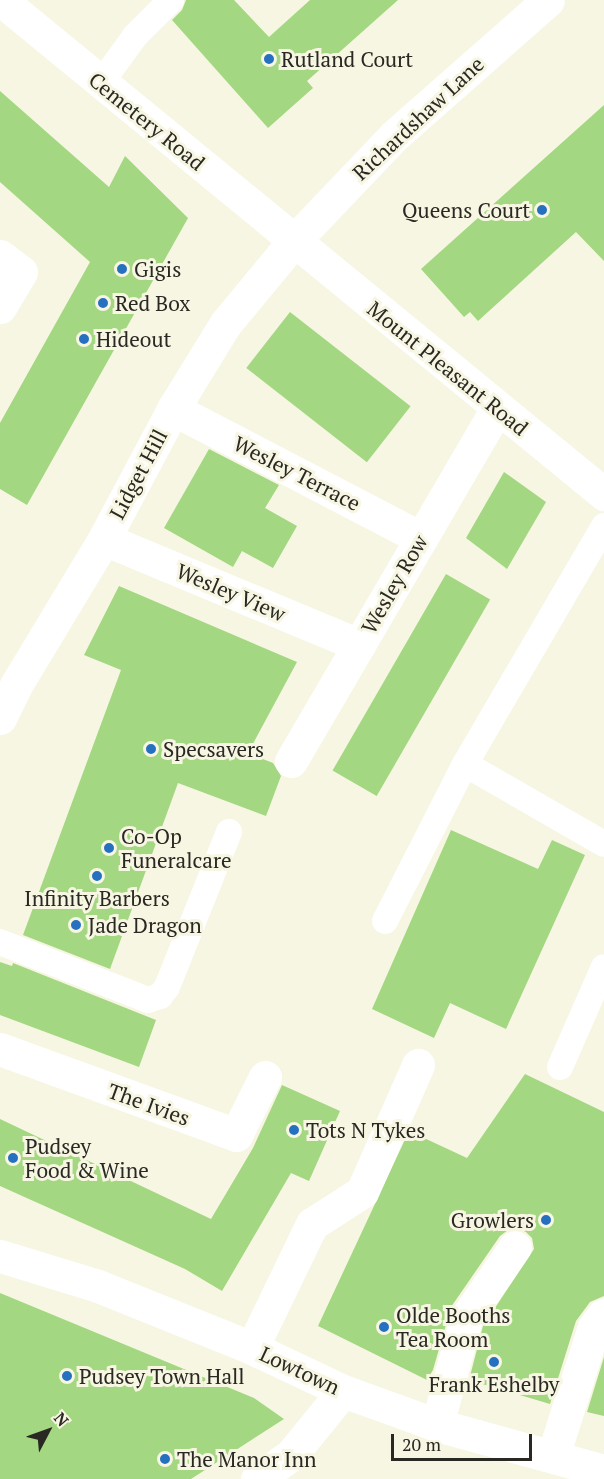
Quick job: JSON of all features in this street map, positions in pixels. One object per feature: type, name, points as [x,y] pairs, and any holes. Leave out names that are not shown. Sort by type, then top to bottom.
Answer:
[{"type":"street","name":"Richardshaw Lane","points":[[293,242],[394,136],[548,0]]},
{"type":"street","name":"Cemetery Road","points":[[5,11],[101,83],[293,242]]},
{"type":"street","name":"Mount Pleasant Road","points":[[293,242],[604,494]]},
{"type":"street","name":"Lidget Hill","points":[[0,718],[8,682],[104,539],[173,409],[226,323],[293,242]]},
{"type":"street","points":[[0,256],[21,272],[0,307]]},
{"type":"street","name":"Wesley Row","points":[[291,761],[497,408]]},
{"type":"street","name":"Wesley Terrace","points":[[173,409],[421,538]]},
{"type":"street","name":"Wesley View","points":[[104,539],[359,645]]},
{"type":"street","name":"The Ivies","points":[[0,1049],[236,1135],[265,1077]]},
{"type":"street","points":[[252,1348],[312,1224],[362,1192],[418,1065]]},
{"type":"street","points":[[437,1425],[466,1318],[515,1247]]},
{"type":"street","name":"Lowtown","points":[[0,1256],[98,1286],[252,1348],[343,1391],[437,1425],[604,1471]]},
{"type":"street","points":[[553,1456],[594,1327],[604,1314]]},
{"type":"street","points":[[257,1479],[291,1455],[343,1391]]},
{"type":"lane","points":[[101,83],[135,36],[171,0]]},
{"type":"lane","points":[[384,921],[465,764],[604,526]]},
{"type":"lane","points":[[465,764],[604,844]]},
{"type":"lane","points":[[0,942],[148,1000],[160,996],[167,987],[229,832]]},
{"type":"lane","points":[[561,1067],[604,967]]},
{"type":"building","name":"Rutland Court","points":[[186,0],[234,0],[269,37],[310,0],[398,0],[307,81],[313,88],[268,128],[172,20],[182,10]]},
{"type":"building","points":[[0,91],[109,187],[125,156],[188,218],[27,505],[0,489],[0,423],[90,262],[0,182]]},
{"type":"building","name":"Queens Court","points":[[604,105],[604,261],[576,232],[478,321],[470,312],[464,317],[421,269]]},
{"type":"building","points":[[290,312],[411,406],[367,462],[246,368]]},
{"type":"building","points":[[209,449],[279,485],[265,508],[297,526],[273,568],[242,551],[233,567],[164,528]]},
{"type":"building","points":[[504,472],[546,502],[507,569],[466,538]]},
{"type":"building","points":[[446,574],[490,600],[377,796],[332,771]]},
{"type":"building","points":[[119,586],[297,662],[248,753],[273,763],[281,776],[266,816],[178,783],[110,969],[23,935],[121,670],[84,655]]},
{"type":"building","points":[[451,830],[538,869],[552,840],[585,855],[506,1029],[450,1003],[434,1038],[372,1009]]},
{"type":"building","points":[[0,962],[12,966],[13,963],[156,1020],[139,1067],[0,1015]]},
{"type":"building","points":[[525,1074],[604,1112],[604,1296],[590,1302],[576,1321],[550,1404],[469,1380],[483,1326],[534,1249],[532,1238],[517,1228],[508,1230],[500,1236],[451,1307],[433,1370],[427,1380],[318,1326],[409,1131],[467,1158]]},
{"type":"building","points":[[282,1085],[340,1111],[309,1181],[291,1173],[222,1291],[185,1269],[0,1186],[0,1119],[211,1219],[253,1148]]},
{"type":"building","points":[[0,1293],[254,1398],[284,1419],[191,1479],[0,1479]]},
{"type":"building","points":[[604,1357],[604,1416],[587,1412]]},
{"type":"place","name":"Rutland Court","points":[[269,59]]},
{"type":"place","name":"Queens Court","points":[[542,210]]},
{"type":"place","name":"Gigis","points":[[122,269]]},
{"type":"place","name":"Red Box","points":[[103,303]]},
{"type":"place","name":"Hideout","points":[[84,339]]},
{"type":"place","name":"Specsavers","points":[[151,749]]},
{"type":"place","name":"Co-Op Funeralcare","points":[[109,848]]},
{"type":"place","name":"Infinity Barbers","points":[[97,876]]},
{"type":"place","name":"Jade Dragon","points":[[76,925]]},
{"type":"place","name":"Tots N Tykes","points":[[294,1130]]},
{"type":"place","name":"Pudsey Food & Wine","points":[[13,1158]]},
{"type":"place","name":"Growlers","points":[[546,1220]]},
{"type":"place","name":"Olde Booths Tea Room","points":[[384,1327]]},
{"type":"place","name":"Frank Eshelby","points":[[494,1362]]},
{"type":"place","name":"Pudsey Town Hall","points":[[67,1376]]},
{"type":"place","name":"The Manor Inn","points":[[165,1459]]}]
